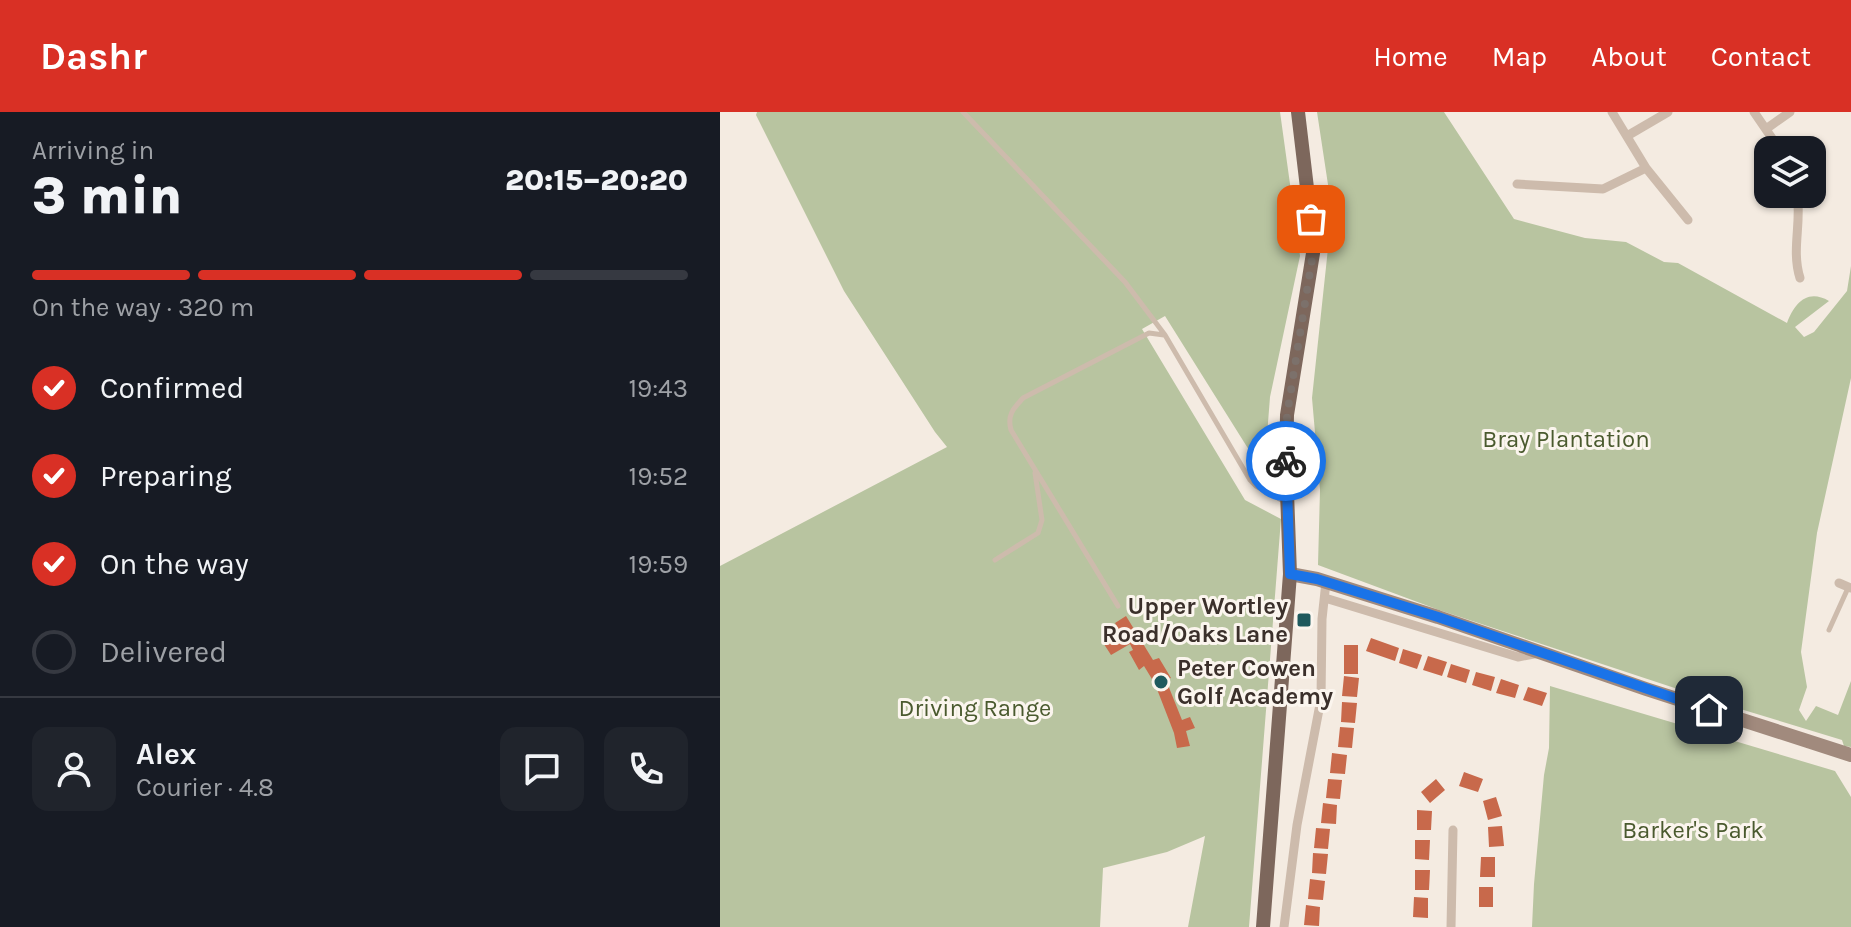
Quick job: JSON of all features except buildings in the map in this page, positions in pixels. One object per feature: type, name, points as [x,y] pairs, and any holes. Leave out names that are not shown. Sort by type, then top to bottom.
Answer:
[{"type":"main road","points":[[1263,927],[1290,574],[1287,415],[1314,247],[1298,112]]},
{"type":"street","points":[[1612,112],[1646,168],[1688,220]]},
{"type":"street","points":[[1627,136],[1668,112]]},
{"type":"street","points":[[1754,112],[1771,136]]},
{"type":"street","points":[[1766,129],[1790,112]]},
{"type":"street","points":[[1517,184],[1603,189],[1646,168]]},
{"type":"street","points":[[1797,208],[1795,255],[1800,278]]},
{"type":"street","points":[[1290,574],[1438,617],[1851,755]]},
{"type":"street","points":[[1284,927],[1297,825],[1321,699],[1322,619],[1326,582]]},
{"type":"street","points":[[1325,598],[1518,657],[1543,652]]},
{"type":"street","points":[[1451,927],[1453,830]]},
{"type":"lane","points":[[963,112],[1125,282],[1165,335],[1250,480],[1288,504]]},
{"type":"lane","points":[[1118,606],[1011,430],[1010,413],[1023,398],[1149,333],[1165,335]]},
{"type":"lane","points":[[995,560],[1038,533],[1042,520],[1034,468]]},
{"type":"lane","points":[[1829,630],[1846,586]]},
{"type":"green space","name":"Driving Range","points":[[757,112],[1280,112],[1300,256],[1270,397],[1264,474],[1165,316],[1142,329],[1245,500],[1281,519],[1249,927],[1188,927],[1205,836],[1167,852],[1103,868],[1100,927],[720,927],[720,566],[947,447],[844,291]]},
{"type":"green space","name":"Bray Plantation","points":[[1317,112],[1444,112],[1514,219],[1585,238],[1626,242],[1664,262],[1678,263],[1787,323],[1802,300],[1814,296],[1829,301],[1795,327],[1804,337],[1814,332],[1847,291],[1851,266],[1851,378],[1817,533],[1801,652],[1807,687],[1799,710],[1806,721],[1816,706],[1838,715],[1851,681],[1851,747],[1844,746],[1842,740],[1439,610],[1318,565],[1320,490],[1312,398],[1332,211]]},
{"type":"green space","name":"Barker's Park","points":[[1550,686],[1835,771],[1851,797],[1851,927],[1532,927],[1544,775],[1549,748]]},
{"type":"way so far","points":[[1286,461],[1287,415],[1314,247],[1311,219]]},
{"type":"place","name":"Upper Wortley Road/Oaks Lane","points":[[1304,620]]},
{"type":"place","name":"Peter Cowen Golf Academy","points":[[1161,682]]},
{"type":"route","points":[[1286,461],[1290,574],[1317,579],[1438,617],[1709,710]]}]
